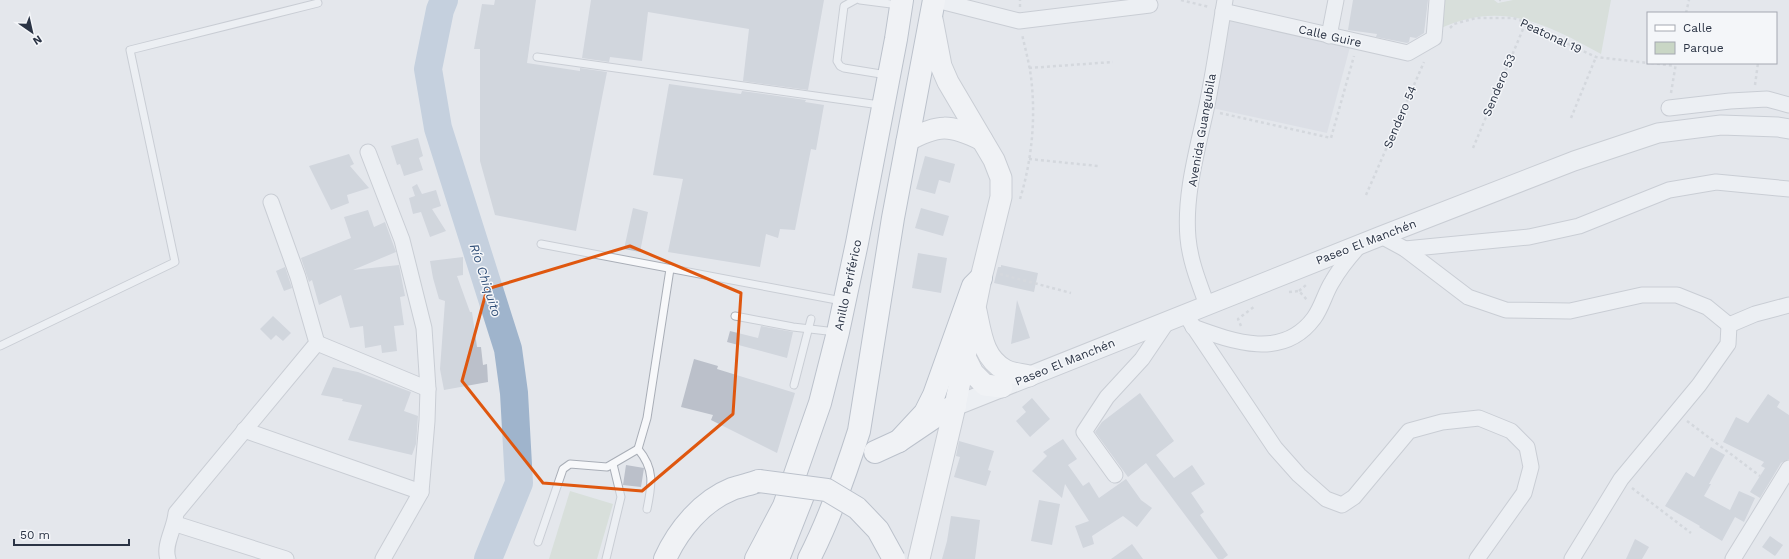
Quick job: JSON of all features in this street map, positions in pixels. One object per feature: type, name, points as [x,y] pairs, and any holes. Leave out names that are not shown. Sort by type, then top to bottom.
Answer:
[{"type":"highway","name":"Anillo Periférico","points":[[756,559],[784,506],[820,403],[838,332],[857,243],[901,3]]},
{"type":"highway","points":[[809,559],[823,533],[859,431],[893,218],[934,6]]},
{"type":"highway","points":[[778,559],[814,467],[840,378],[853,300],[857,243]]},
{"type":"highway","points":[[899,441],[924,413],[934,395],[973,286],[989,275]]},
{"type":"highway","points":[[875,452],[899,441],[942,412],[954,406]]},
{"type":"highway","points":[[667,554],[690,519],[712,500],[732,489],[759,481],[827,490],[857,508],[878,530],[894,559]]},
{"type":"main road","points":[[919,559],[975,306],[989,275],[1001,197],[1001,178],[994,160],[945,76],[936,47],[934,6]]},
{"type":"main road","points":[[907,141],[924,132],[936,128],[959,130],[982,140]]},
{"type":"main road","points":[[975,306],[983,344],[990,358],[1006,370],[1029,376]]},
{"type":"main road","points":[[964,355],[973,373],[985,385],[1002,387]]},
{"type":"street","points":[[1329,36],[1336,0]]},
{"type":"street","points":[[1434,38],[1437,0]]},
{"type":"street","points":[[934,6],[1019,21],[1150,5]]},
{"type":"street","name":"Calle Guire","points":[[1224,6],[1329,36],[1408,53],[1434,38]]},
{"type":"street","name":"Avenida Guangubila","points":[[1207,305],[1194,269],[1188,238],[1187,214],[1196,145],[1206,110],[1224,6]]},
{"type":"street","points":[[1669,108],[1730,101],[1767,99],[1789,105]]},
{"type":"street","name":"Paseo El Manchén","points":[[954,406],[1166,322],[1189,320],[1207,305],[1574,161],[1658,133],[1720,126],[1785,128]]},
{"type":"street","points":[[368,152],[402,240],[424,328],[428,389],[421,492],[384,559]]},
{"type":"street","points":[[1405,249],[1529,237],[1580,226],[1669,190],[1716,182],[1789,188]]},
{"type":"street","points":[[271,202],[298,278],[317,342]]},
{"type":"street","points":[[1381,236],[1405,249],[1468,298],[1506,310],[1570,311],[1642,295],[1677,295],[1707,307],[1729,325]]},
{"type":"street","points":[[1189,320],[1230,340],[1265,345],[1294,338],[1314,318],[1334,278],[1345,262],[1361,244]]},
{"type":"street","points":[[1729,325],[1755,314],[1789,305]]},
{"type":"street","points":[[1189,320],[1275,448],[1299,475],[1326,499],[1342,505],[1354,497],[1409,431],[1442,422],[1478,418],[1511,431],[1527,447],[1531,467],[1524,493],[1477,559]]},
{"type":"street","points":[[1116,474],[1084,432],[1107,397],[1142,359],[1166,322]]},
{"type":"street","points":[[1572,558],[1621,479],[1675,412],[1699,385],[1728,344],[1729,325]]},
{"type":"street","points":[[317,342],[428,389]]},
{"type":"street","points":[[168,559],[166,552],[176,524],[176,513],[317,342]]},
{"type":"street","points":[[244,430],[421,492]]},
{"type":"street","points":[[1733,559],[1789,468]]},
{"type":"street","points":[[176,524],[286,559]]},
{"type":"lane","points":[[855,0],[844,6],[837,61],[840,66],[844,68],[889,75]]},
{"type":"lane","points":[[860,0],[901,3]]},
{"type":"lane","points":[[0,346],[174,262],[130,50],[318,3]]},
{"type":"lane","points":[[537,57],[882,106]]},
{"type":"lane","points":[[541,244],[844,302]]},
{"type":"lane","points":[[538,542],[563,469],[570,464],[607,467],[638,449],[647,418],[670,269]]},
{"type":"lane","points":[[735,316],[809,329],[838,332]]},
{"type":"lane","points":[[794,385],[811,319]]},
{"type":"lane","points":[[638,449],[646,458],[651,472],[652,483],[647,509]]},
{"type":"lane","points":[[606,559],[621,497],[613,464]]},
{"type":"path","points":[[1181,0],[1224,6]]},
{"type":"path","points":[[1686,12],[1688,0]]},
{"type":"path","name":"Peatonal 19","points":[[1434,38],[1454,24],[1476,18],[1513,18],[1526,22],[1596,57],[1647,63]]},
{"type":"path","name":"Sendero 53","points":[[1473,148],[1526,22]]},
{"type":"path","name":"Sendero 54","points":[[1366,195],[1434,38]]},
{"type":"path","points":[[1206,110],[1331,138],[1358,42]]},
{"type":"path","points":[[1571,118],[1596,57]]},
{"type":"path","points":[[1029,68],[1113,62]]},
{"type":"path","points":[[1669,108],[1676,64]]},
{"type":"path","points":[[1753,100],[1758,64]]},
{"type":"path","points":[[1029,159],[1098,166]]},
{"type":"path","points":[[989,275],[1071,293]]},
{"type":"path","points":[[1284,292],[1299,291],[1308,302],[1314,318]]},
{"type":"path","points":[[1257,304],[1238,319],[1244,332],[1265,345]]},
{"type":"path","points":[[1675,412],[1760,476]]},
{"type":"path","points":[[1621,479],[1691,533]]},
{"type":"highlighted area","points":[[630,246],[741,293],[733,414],[642,491],[543,483],[462,381],[487,289]]},
{"type":"shaded area","points":[[1226,16],[1350,47],[1327,133],[1212,108]]},
{"type":"green space","points":[[1442,0],[1494,0],[1498,3],[1513,0],[1611,0],[1601,54],[1561,33],[1541,25],[1522,19],[1503,16],[1483,16],[1461,20],[1439,29]]},
{"type":"green space","points":[[570,491],[613,504],[597,559],[549,559]]},
{"type":"building","points":[[495,0],[536,0],[527,63],[580,71],[580,68],[607,72],[576,231],[495,215],[480,161],[480,49],[474,49],[482,4],[494,5]]},
{"type":"building","points":[[591,0],[824,0],[808,90],[743,81],[749,29],[648,12],[642,61],[610,57],[609,62],[582,58]]},
{"type":"building","points":[[1353,0],[1428,0],[1424,33],[1416,38],[1410,37],[1409,42],[1407,43],[1376,37],[1377,34],[1348,30]]},
{"type":"building","points":[[669,84],[741,94],[742,91],[806,100],[805,102],[824,105],[816,150],[811,149],[795,230],[780,229],[778,238],[766,234],[760,267],[668,252],[683,179],[653,175]]},
{"type":"building","points":[[418,138],[423,156],[419,158],[423,170],[404,176],[400,164],[397,165],[391,146]]},
{"type":"building","points":[[349,154],[354,164],[350,166],[369,188],[347,195],[349,203],[331,210],[309,166]]},
{"type":"building","points":[[925,156],[955,164],[950,183],[939,180],[935,194],[916,189]]},
{"type":"building","points":[[417,184],[422,194],[436,190],[441,206],[432,209],[446,231],[430,237],[421,212],[413,214],[409,198],[415,196],[412,187]]},
{"type":"building","points":[[633,208],[648,212],[640,252],[624,249]]},
{"type":"building","points":[[921,208],[949,216],[943,236],[915,228]]},
{"type":"building","points":[[368,210],[374,227],[385,222],[396,252],[353,270],[399,265],[405,296],[400,297],[404,325],[394,326],[397,351],[382,353],[381,345],[365,348],[363,326],[350,328],[341,295],[319,305],[312,280],[309,282],[301,258],[351,238],[344,217]]},
{"type":"building","points":[[918,253],[947,258],[941,293],[912,288]]},
{"type":"building","points":[[463,257],[463,275],[457,276],[470,312],[472,312],[477,347],[481,347],[483,365],[487,364],[488,382],[444,390],[440,369],[445,301],[439,299],[430,261]]},
{"type":"building","points":[[1001,265],[1038,273],[1034,292],[994,283],[998,267],[1001,267]]},
{"type":"building","points":[[285,267],[292,288],[284,291],[276,271]]},
{"type":"building","points":[[1017,300],[1030,338],[1011,344]]},
{"type":"building","points":[[273,316],[291,333],[283,341],[276,335],[271,340],[260,329]]},
{"type":"building","points":[[761,326],[793,332],[787,358],[727,342],[730,331],[758,338]]},
{"type":"building","points":[[694,359],[718,366],[717,369],[795,393],[777,453],[711,420],[713,415],[681,407]]},
{"type":"building","points":[[333,367],[358,372],[411,392],[404,411],[418,416],[416,444],[412,455],[348,440],[362,405],[342,401],[343,399],[321,395]]},
{"type":"building","points":[[1140,393],[1174,441],[1156,455],[1174,478],[1192,465],[1205,484],[1191,493],[1204,512],[1200,515],[1228,555],[1223,559],[1218,559],[1146,463],[1128,477],[1095,432],[1102,422]]},
{"type":"building","points":[[1768,394],[1780,402],[1777,407],[1789,415],[1789,459],[1781,463],[1760,498],[1750,492],[1765,468],[1761,466],[1764,462],[1723,442],[1736,417],[1748,423]]},
{"type":"building","points":[[1032,398],[1050,419],[1030,437],[1016,421],[1026,412],[1022,407]]},
{"type":"building","points":[[1063,439],[1077,459],[1068,465],[1083,486],[1089,482],[1099,498],[1126,479],[1141,500],[1152,508],[1137,527],[1123,516],[1092,536],[1094,544],[1083,548],[1075,526],[1089,521],[1065,484],[1062,498],[1032,471],[1047,456],[1043,452]]},
{"type":"building","points":[[959,441],[994,451],[988,470],[991,471],[986,486],[954,477],[960,457],[956,456]]},
{"type":"building","points":[[1711,447],[1725,455],[1704,496],[1730,510],[1739,491],[1755,498],[1744,522],[1735,517],[1722,541],[1699,527],[1700,526],[1665,506],[1686,472],[1694,477]]},
{"type":"building","points":[[626,465],[644,468],[641,487],[623,485]]},
{"type":"building","points":[[1039,500],[1060,504],[1052,545],[1031,541]]},
{"type":"building","points":[[951,516],[980,520],[975,559],[942,559],[947,541]]},
{"type":"building","points":[[1770,536],[1783,545],[1775,556],[1762,547]]},
{"type":"building","points":[[1635,539],[1649,547],[1642,559],[1626,559]]},
{"type":"building","points":[[1132,544],[1143,559],[1111,559]]},
{"type":"waterway","name":"Río Chiquito","points":[[444,0],[440,10],[428,69],[438,128],[508,349],[514,393],[519,483],[488,559]]}]
